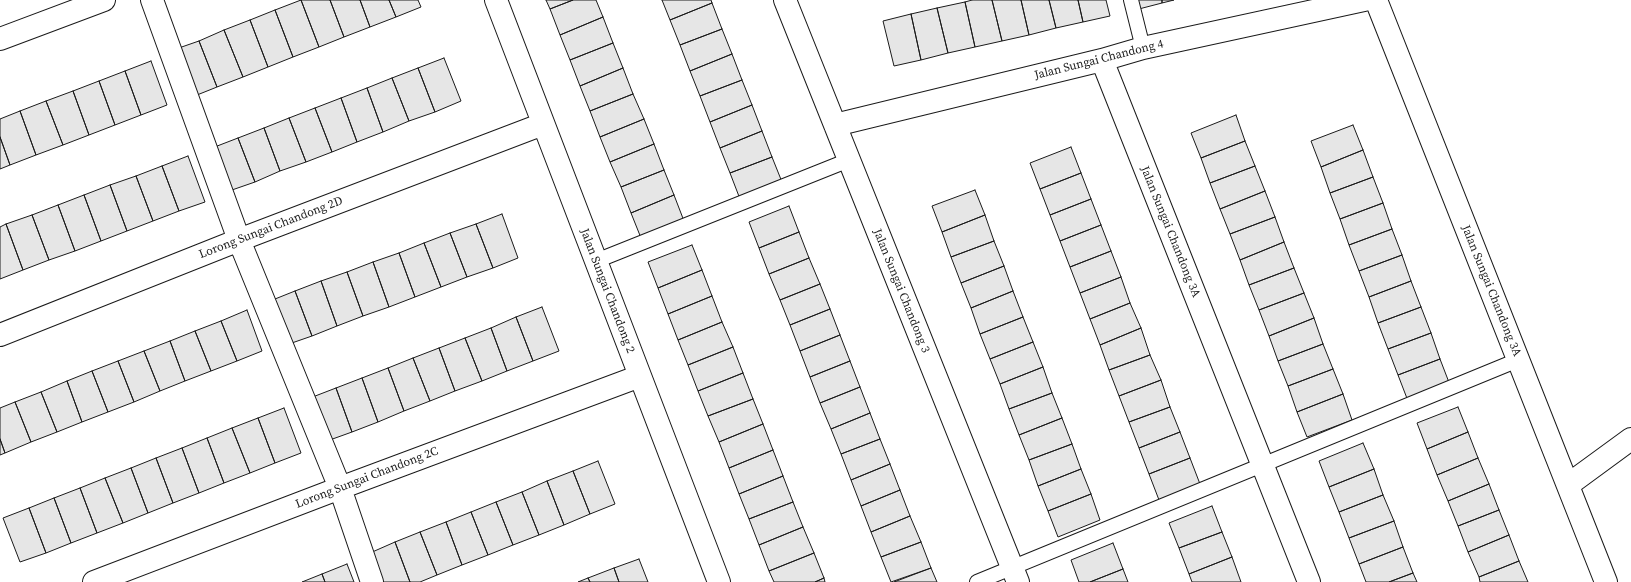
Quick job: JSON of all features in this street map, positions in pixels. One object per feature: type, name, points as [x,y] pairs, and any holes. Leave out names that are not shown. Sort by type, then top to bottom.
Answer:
[{"type":"street","points":[[0,39],[104,0]]},
{"type":"street","points":[[152,0],[239,240],[340,488],[372,582]]},
{"type":"street","name":"Jalan Sungai Chandong 2","points":[[496,0],[719,582]]},
{"type":"street","name":"Jalan Sungai Chandong 3","points":[[785,0],[1015,575]]},
{"type":"street","name":"Jalan Sungai Chandong 4","points":[[835,125],[1102,60],[1143,48],[1364,0]]},
{"type":"street","name":"Jalan Sungai Chandong 3A","points":[[1376,0],[1606,582]]},
{"type":"street","name":"Jalan Sungai Chandong 3A","points":[[1102,60],[1308,582]]},
{"type":"street","name":"Lorong Sungai Chandong 2D","points":[[0,335],[239,240],[543,124]]},
{"type":"street","name":"Lorong Sungai Chandong 2C","points":[[94,582],[640,376]]},
{"type":"street","points":[[1568,485],[1631,439]]},
{"type":"lane","points":[[1131,0],[1143,48]]},
{"type":"lane","points":[[596,261],[849,160]]},
{"type":"lane","points":[[977,582],[1015,575],[1262,465],[1518,360]]},
{"type":"building","points":[[301,0],[330,0],[344,37],[319,47]]},
{"type":"building","points":[[301,0],[319,47],[293,57],[275,10]]},
{"type":"building","points":[[330,0],[360,0],[370,27],[344,37]]},
{"type":"building","points":[[360,0],[389,0],[396,17],[370,27]]},
{"type":"building","points":[[389,0],[418,0],[421,7],[396,17]]},
{"type":"building","points":[[546,0],[573,0],[550,9]]},
{"type":"building","points":[[573,0],[596,0],[603,17],[560,35],[550,9]]},
{"type":"building","points":[[662,0],[711,0],[712,3],[670,20]]},
{"type":"building","points":[[972,0],[992,0],[1002,41],[975,47],[965,2]]},
{"type":"building","points":[[992,0],[1021,0],[1029,35],[1002,41]]},
{"type":"building","points":[[1021,0],[1049,0],[1056,28],[1029,35]]},
{"type":"building","points":[[1049,0],[1078,0],[1083,22],[1056,28]]},
{"type":"building","points":[[1078,0],[1106,0],[1110,16],[1083,22]]},
{"type":"building","points":[[1133,0],[1162,0],[1162,3],[1135,10]]},
{"type":"building","points":[[1162,0],[1174,0],[1162,3]]},
{"type":"building","points":[[965,2],[975,47],[948,53],[937,8]]},
{"type":"building","points":[[712,3],[722,29],[680,45],[670,20]]},
{"type":"building","points":[[937,8],[948,53],[921,60],[911,14]]},
{"type":"building","points":[[275,10],[293,57],[268,67],[250,20]]},
{"type":"building","points":[[911,14],[921,60],[894,66],[883,21]]},
{"type":"building","points":[[603,17],[613,43],[570,60],[560,35]]},
{"type":"building","points":[[250,20],[268,67],[243,77],[224,30]]},
{"type":"building","points":[[722,29],[732,54],[690,71],[680,45]]},
{"type":"building","points":[[224,30],[243,77],[217,87],[199,41]]},
{"type":"building","points":[[199,41],[217,87],[192,97],[173,50]]},
{"type":"building","points":[[613,43],[623,68],[580,86],[570,60]]},
{"type":"building","points":[[732,54],[742,80],[700,96],[690,71]]},
{"type":"building","points":[[444,58],[461,101],[435,112],[418,68]]},
{"type":"building","points":[[151,61],[167,105],[141,115],[125,71]]},
{"type":"building","points":[[418,68],[435,112],[409,121],[392,78]]},
{"type":"building","points":[[623,68],[633,94],[590,111],[580,86]]},
{"type":"building","points":[[125,71],[141,115],[115,125],[99,81]]},
{"type":"building","points":[[392,78],[409,121],[383,132],[367,88]]},
{"type":"building","points":[[742,80],[752,105],[710,122],[700,96]]},
{"type":"building","points":[[99,81],[115,125],[89,135],[73,91]]},
{"type":"building","points":[[367,88],[383,132],[357,142],[341,98]]},
{"type":"building","points":[[73,91],[89,135],[63,145],[46,101]]},
{"type":"building","points":[[633,94],[644,119],[600,137],[590,111]]},
{"type":"building","points":[[341,98],[357,142],[332,152],[315,108]]},
{"type":"building","points":[[46,101],[63,145],[36,155],[20,111]]},
{"type":"building","points":[[752,105],[762,131],[720,148],[710,122]]},
{"type":"building","points":[[315,108],[332,152],[306,162],[289,118]]},
{"type":"building","points":[[20,111],[36,155],[10,165],[0,137],[0,119]]},
{"type":"building","points":[[1236,115],[1245,141],[1201,158],[1191,133]]},
{"type":"building","points":[[289,118],[306,162],[280,171],[264,128]]},
{"type":"building","points":[[644,119],[654,144],[610,162],[600,137]]},
{"type":"building","points":[[1353,125],[1363,150],[1321,167],[1311,141]]},
{"type":"building","points":[[264,128],[280,171],[255,182],[238,138]]},
{"type":"building","points":[[762,131],[772,157],[730,173],[720,148]]},
{"type":"building","points":[[0,137],[10,165],[0,169]]},
{"type":"building","points":[[238,138],[255,182],[229,191],[212,148]]},
{"type":"building","points":[[1245,141],[1255,166],[1210,183],[1201,158]]},
{"type":"building","points":[[654,144],[664,170],[621,187],[610,162]]},
{"type":"building","points":[[1071,147],[1081,173],[1040,189],[1030,163]]},
{"type":"building","points":[[1363,150],[1373,177],[1330,193],[1321,167]]},
{"type":"building","points":[[188,156],[205,202],[179,211],[162,166]]},
{"type":"building","points":[[772,157],[782,182],[740,199],[730,173]]},
{"type":"building","points":[[162,166],[179,211],[153,221],[136,176]]},
{"type":"building","points":[[1255,166],[1265,191],[1220,209],[1210,183]]},
{"type":"building","points":[[664,170],[674,195],[631,213],[621,187]]},
{"type":"building","points":[[1081,173],[1091,199],[1050,215],[1040,189]]},
{"type":"building","points":[[136,176],[153,221],[127,231],[110,185]]},
{"type":"building","points":[[1373,177],[1383,203],[1340,219],[1330,193]]},
{"type":"building","points":[[110,185],[127,231],[101,241],[84,195]]},
{"type":"building","points":[[975,190],[985,215],[942,232],[932,206]]},
{"type":"building","points":[[1265,191],[1275,217],[1230,234],[1220,209]]},
{"type":"building","points":[[84,195],[101,241],[75,251],[58,205]]},
{"type":"building","points":[[674,195],[684,221],[641,238],[631,213]]},
{"type":"building","points":[[1091,199],[1101,225],[1060,241],[1050,215]]},
{"type":"building","points":[[1383,203],[1392,229],[1349,245],[1340,219]]},
{"type":"building","points":[[58,205],[75,251],[49,260],[32,215]]},
{"type":"building","points":[[789,206],[799,232],[759,248],[749,222]]},
{"type":"building","points":[[502,214],[518,258],[493,268],[476,224]]},
{"type":"building","points":[[32,215],[49,260],[23,270],[6,224]]},
{"type":"building","points":[[985,215],[994,241],[951,257],[942,232]]},
{"type":"building","points":[[1275,217],[1284,242],[1240,260],[1230,234]]},
{"type":"building","points":[[6,224],[23,270],[0,279],[0,227]]},
{"type":"building","points":[[476,224],[493,268],[467,277],[450,233]]},
{"type":"building","points":[[1101,225],[1111,251],[1070,267],[1060,241]]},
{"type":"building","points":[[1392,229],[1402,255],[1359,271],[1349,245]]},
{"type":"building","points":[[799,232],[809,258],[769,274],[759,248]]},
{"type":"building","points":[[450,233],[467,277],[441,287],[424,243]]},
{"type":"building","points":[[994,241],[1004,266],[961,283],[951,257]]},
{"type":"building","points":[[1284,242],[1294,268],[1249,285],[1240,260]]},
{"type":"building","points":[[424,243],[441,287],[415,297],[399,253]]},
{"type":"building","points":[[692,245],[702,270],[658,288],[648,262]]},
{"type":"building","points":[[1111,251],[1121,277],[1080,293],[1070,267]]},
{"type":"building","points":[[399,253],[415,297],[389,307],[373,262]]},
{"type":"building","points":[[1402,255],[1411,281],[1369,297],[1359,271]]},
{"type":"building","points":[[809,258],[820,284],[780,300],[769,274]]},
{"type":"building","points":[[373,262],[389,307],[363,316],[347,272]]},
{"type":"building","points":[[1004,266],[1013,291],[971,308],[961,283]]},
{"type":"building","points":[[1294,268],[1304,293],[1259,310],[1249,285]]},
{"type":"building","points":[[702,270],[712,296],[668,314],[658,288]]},
{"type":"building","points":[[347,272],[363,316],[337,326],[321,281]]},
{"type":"building","points":[[1121,277],[1130,303],[1090,319],[1080,293]]},
{"type":"building","points":[[321,281],[337,326],[312,336],[295,291]]},
{"type":"building","points":[[1411,281],[1421,307],[1378,323],[1369,297]]},
{"type":"building","points":[[820,284],[830,309],[790,325],[780,300]]},
{"type":"building","points":[[295,291],[312,336],[286,345],[270,301]]},
{"type":"building","points":[[1013,291],[1023,317],[980,334],[971,308]]},
{"type":"building","points":[[1304,293],[1314,318],[1269,336],[1259,310]]},
{"type":"building","points":[[712,296],[722,322],[678,340],[668,314]]},
{"type":"building","points":[[1130,303],[1141,328],[1100,345],[1090,319]]},
{"type":"building","points":[[542,307],[559,351],[533,361],[516,317]]},
{"type":"building","points":[[1421,307],[1431,333],[1388,349],[1378,323]]},
{"type":"building","points":[[830,309],[840,335],[800,351],[790,325]]},
{"type":"building","points":[[247,310],[262,351],[237,361],[221,321]]},
{"type":"building","points":[[516,317],[533,361],[507,371],[491,328]]},
{"type":"building","points":[[1023,317],[1033,342],[990,359],[980,334]]},
{"type":"building","points":[[1314,318],[1323,344],[1278,361],[1269,336]]},
{"type":"building","points":[[221,321],[237,361],[211,371],[195,331]]},
{"type":"building","points":[[722,322],[733,347],[688,365],[678,340]]},
{"type":"building","points":[[491,328],[507,371],[482,381],[465,338]]},
{"type":"building","points":[[1141,328],[1150,355],[1109,370],[1100,345]]},
{"type":"building","points":[[195,331],[211,371],[185,381],[170,341]]},
{"type":"building","points":[[1431,333],[1440,359],[1398,375],[1388,349]]},
{"type":"building","points":[[840,335],[850,361],[810,377],[800,351]]},
{"type":"building","points":[[465,338],[482,381],[455,391],[439,348]]},
{"type":"building","points":[[170,341],[185,381],[160,391],[144,351]]},
{"type":"building","points":[[1033,342],[1043,367],[1000,384],[990,359]]},
{"type":"building","points":[[1323,344],[1333,369],[1288,386],[1278,361]]},
{"type":"building","points":[[733,347],[743,373],[698,391],[688,365]]},
{"type":"building","points":[[439,348],[455,391],[430,401],[413,358]]},
{"type":"building","points":[[144,351],[160,391],[134,402],[118,361]]},
{"type":"building","points":[[1150,355],[1161,380],[1119,396],[1109,370]]},
{"type":"building","points":[[413,358],[430,401],[404,411],[388,368]]},
{"type":"building","points":[[1440,359],[1450,385],[1408,401],[1398,375]]},
{"type":"building","points":[[118,361],[134,402],[108,412],[92,371]]},
{"type":"building","points":[[850,361],[860,387],[820,403],[810,377]]},
{"type":"building","points":[[1043,367],[1052,393],[1009,409],[1000,384]]},
{"type":"building","points":[[388,368],[404,411],[378,422],[362,378]]},
{"type":"building","points":[[1333,369],[1343,394],[1297,412],[1288,386]]},
{"type":"building","points":[[92,371],[108,412],[82,422],[67,381]]},
{"type":"building","points":[[743,373],[753,399],[708,416],[698,391]]},
{"type":"building","points":[[362,378],[378,422],[352,432],[336,388]]},
{"type":"building","points":[[1161,380],[1170,407],[1129,422],[1119,396]]},
{"type":"building","points":[[67,381],[82,422],[57,432],[41,392]]},
{"type":"building","points":[[860,387],[870,413],[831,429],[820,403]]},
{"type":"building","points":[[336,388],[352,432],[327,441],[310,398]]},
{"type":"building","points":[[41,392],[57,432],[31,442],[15,402]]},
{"type":"building","points":[[1052,393],[1062,418],[1019,435],[1009,409]]},
{"type":"building","points":[[1343,394],[1352,420],[1307,437],[1297,412]]},
{"type":"building","points":[[753,399],[763,424],[719,442],[708,416]]},
{"type":"building","points":[[15,402],[31,442],[5,453],[0,439],[0,408]]},
{"type":"building","points":[[1170,407],[1180,432],[1139,448],[1129,422]]},
{"type":"building","points":[[1458,407],[1468,432],[1427,449],[1417,423]]},
{"type":"building","points":[[284,408],[301,453],[275,463],[258,418]]},
{"type":"building","points":[[870,413],[880,439],[841,454],[831,429]]},
{"type":"building","points":[[258,418],[275,463],[250,473],[232,428]]},
{"type":"building","points":[[1062,418],[1072,444],[1029,460],[1019,435]]},
{"type":"building","points":[[763,424],[773,450],[729,468],[719,442]]},
{"type":"building","points":[[232,428],[250,473],[224,483],[207,438]]},
{"type":"building","points":[[1180,432],[1190,458],[1149,474],[1139,448]]},
{"type":"building","points":[[1468,432],[1478,458],[1437,475],[1427,449]]},
{"type":"building","points":[[207,438],[224,483],[199,493],[182,448]]},
{"type":"building","points":[[0,439],[5,453],[0,455]]},
{"type":"building","points":[[880,439],[890,464],[851,480],[841,454]]},
{"type":"building","points":[[1363,443],[1374,469],[1329,487],[1319,461]]},
{"type":"building","points":[[1072,444],[1081,469],[1038,486],[1029,460]]},
{"type":"building","points":[[182,448],[199,493],[173,503],[156,458]]},
{"type":"building","points":[[773,450],[783,476],[739,494],[729,468]]},
{"type":"building","points":[[156,458],[173,503],[148,513],[131,468]]},
{"type":"building","points":[[1190,458],[1200,484],[1159,500],[1149,474]]},
{"type":"building","points":[[1478,458],[1489,484],[1448,501],[1437,475]]},
{"type":"building","points":[[598,461],[615,504],[590,514],[573,471]]},
{"type":"building","points":[[890,464],[900,490],[861,506],[851,480]]},
{"type":"building","points":[[131,468],[148,513],[123,523],[105,478]]},
{"type":"building","points":[[1081,469],[1091,494],[1048,511],[1038,486]]},
{"type":"building","points":[[1374,469],[1383,495],[1339,512],[1329,487]]},
{"type":"building","points":[[573,471],[590,514],[564,525],[547,481]]},
{"type":"building","points":[[783,476],[793,502],[749,519],[739,494]]},
{"type":"building","points":[[105,478],[123,523],[97,533],[80,488]]},
{"type":"building","points":[[547,481],[564,525],[539,535],[522,492]]},
{"type":"building","points":[[1489,484],[1499,510],[1458,526],[1448,501]]},
{"type":"building","points":[[80,488],[97,533],[71,543],[54,498]]},
{"type":"building","points":[[900,490],[910,516],[871,532],[861,506]]},
{"type":"building","points":[[522,492],[539,535],[513,545],[496,502]]},
{"type":"building","points":[[1091,494],[1100,520],[1058,537],[1048,511]]},
{"type":"building","points":[[1383,495],[1394,521],[1349,538],[1339,512]]},
{"type":"building","points":[[54,498],[71,543],[46,553],[29,508]]},
{"type":"building","points":[[496,502],[513,545],[488,555],[471,512]]},
{"type":"building","points":[[793,502],[803,527],[759,545],[749,519]]},
{"type":"building","points":[[1212,506],[1222,532],[1179,548],[1169,523]]},
{"type":"building","points":[[29,508],[46,553],[20,562],[3,518]]},
{"type":"building","points":[[1499,510],[1509,535],[1468,552],[1458,526]]},
{"type":"building","points":[[471,512],[488,555],[462,565],[446,522]]},
{"type":"building","points":[[910,516],[921,542],[881,557],[871,532]]},
{"type":"building","points":[[1394,521],[1403,547],[1359,564],[1349,538]]},
{"type":"building","points":[[446,522],[462,565],[437,575],[420,532]]},
{"type":"building","points":[[803,527],[814,553],[769,571],[759,545]]},
{"type":"building","points":[[420,532],[437,575],[420,582],[410,582],[395,542]]},
{"type":"building","points":[[1222,532],[1232,557],[1189,574],[1179,548]]},
{"type":"building","points":[[1509,535],[1519,561],[1479,577],[1468,552]]},
{"type":"building","points":[[395,542],[410,582],[381,582],[370,553]]},
{"type":"building","points":[[921,542],[931,568],[891,582],[881,557]]},
{"type":"building","points":[[1113,543],[1123,569],[1090,582],[1079,582],[1071,560]]},
{"type":"building","points":[[1403,547],[1413,573],[1389,582],[1366,582],[1359,564]]},
{"type":"building","points":[[814,553],[824,578],[815,582],[774,582],[769,571]]},
{"type":"building","points":[[1232,557],[1241,582],[1192,582],[1189,574]]},
{"type":"building","points":[[639,559],[648,582],[619,582],[614,568]]},
{"type":"building","points":[[1519,561],[1528,582],[1480,582],[1479,577]]},
{"type":"building","points":[[347,564],[354,582],[325,582],[322,574]]},
{"type":"building","points":[[614,568],[619,582],[590,582],[588,578]]},
{"type":"building","points":[[931,568],[937,582],[894,582]]},
{"type":"building","points":[[1123,569],[1128,582],[1090,582]]},
{"type":"building","points":[[1413,573],[1417,582],[1389,582]]},
{"type":"building","points":[[322,574],[325,582],[302,582]]},
{"type":"building","points":[[588,578],[590,582],[578,582]]},
{"type":"building","points":[[824,578],[825,582],[815,582]]}]
